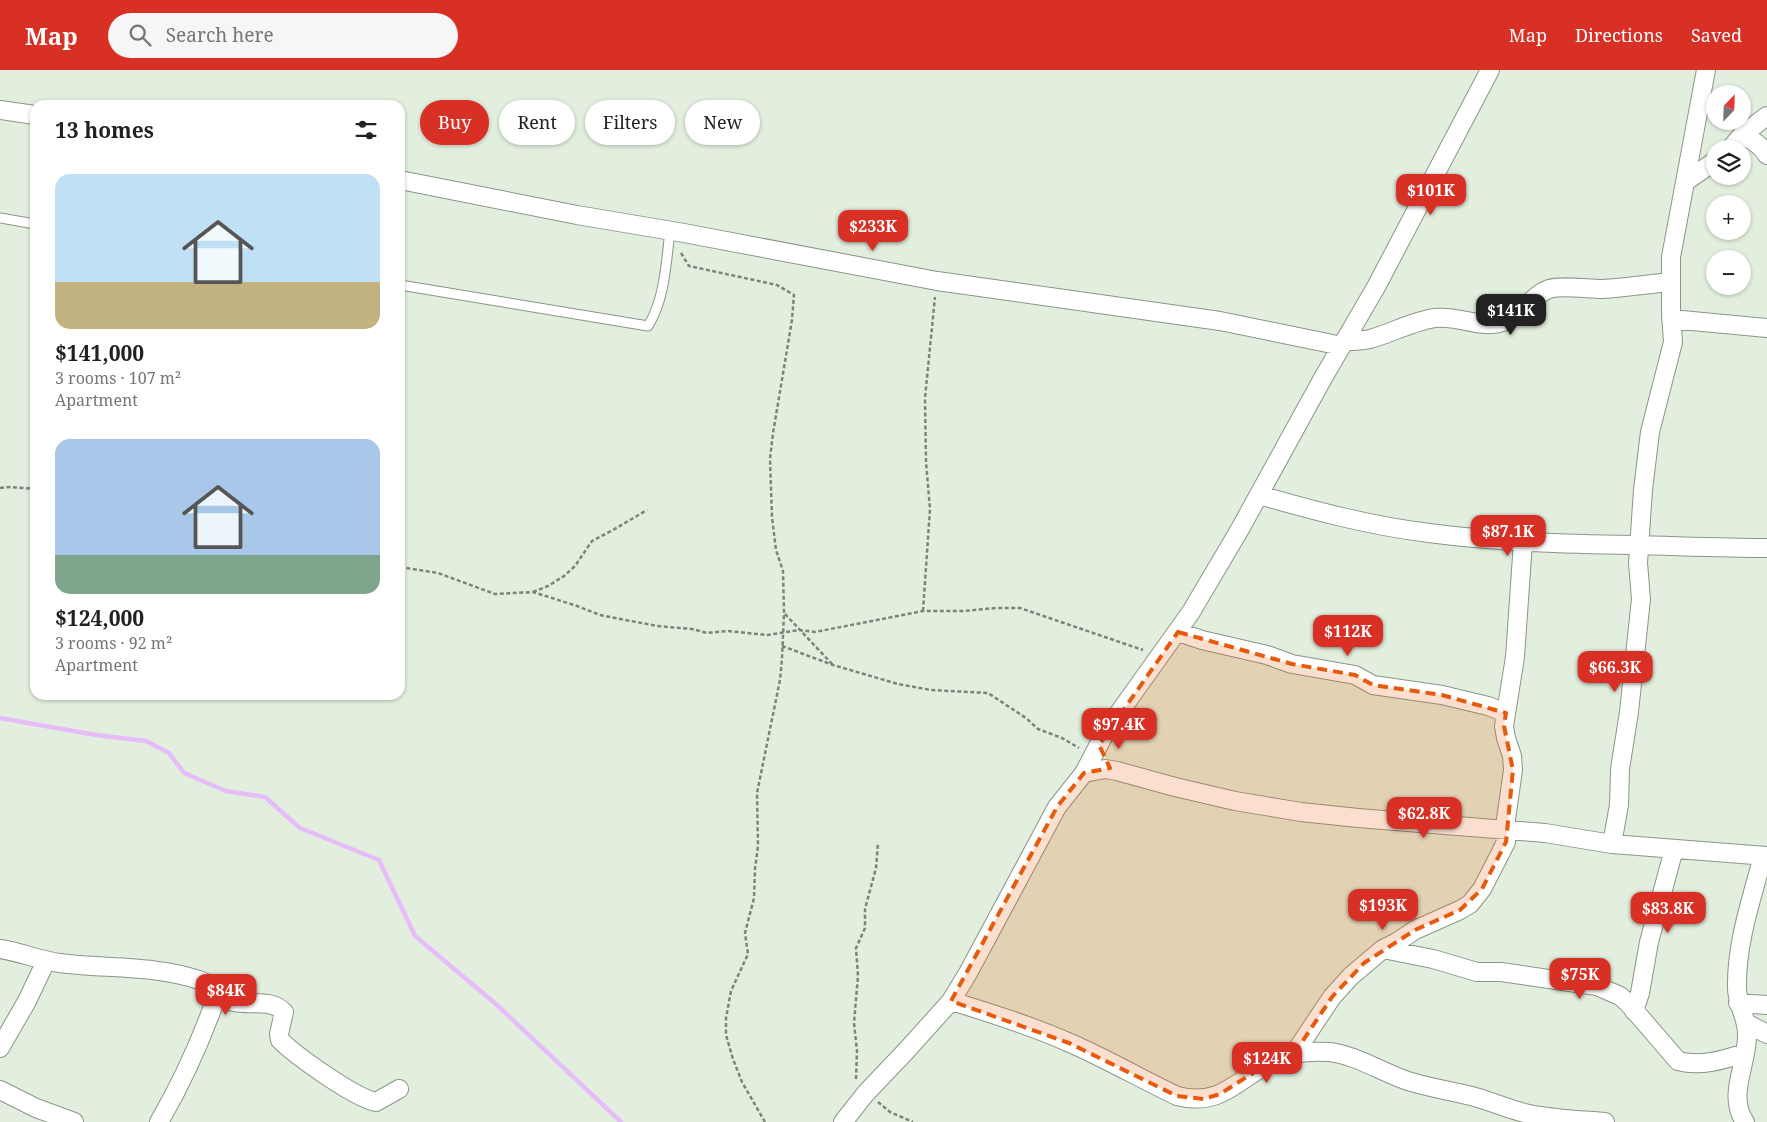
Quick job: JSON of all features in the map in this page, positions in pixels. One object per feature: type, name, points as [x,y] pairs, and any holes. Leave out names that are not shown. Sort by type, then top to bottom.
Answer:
[{"type":"street","points":[[842,1122],[950,1001],[968,973],[1057,807],[1084,772],[1121,710],[1178,632],[1213,576],[1376,287],[1490,70]]},
{"type":"street","points":[[1612,844],[1619,805],[1620,769],[1629,712],[1640,616],[1641,588],[1638,563],[1643,490],[1650,432],[1673,342],[1670,282],[1671,257],[1706,70]]},
{"type":"street","points":[[0,110],[30,114]]},
{"type":"street","points":[[1738,140],[1767,116]]},
{"type":"street","points":[[1742,135],[1755,141],[1763,148],[1767,155]]},
{"type":"street","points":[[1685,182],[1706,167]]},
{"type":"street","points":[[405,181],[936,281],[1220,320],[1343,344],[1368,340],[1436,318],[1459,319],[1488,324],[1500,323],[1513,317],[1549,289],[1604,289],[1670,282]]},
{"type":"street","points":[[1671,319],[1767,328]]},
{"type":"street","points":[[1259,495],[1310,510],[1377,525],[1430,534],[1523,542],[1767,548]]},
{"type":"street","points":[[1294,1054],[1332,997],[1351,976],[1383,948],[1398,942],[1415,930],[1470,904],[1482,889],[1506,842],[1513,770],[1512,756],[1504,726],[1515,657],[1523,542]]},
{"type":"street","points":[[1178,632],[1292,664],[1355,675],[1372,685],[1442,695],[1488,706],[1506,713]]},
{"type":"street","points":[[1096,750],[1117,771]]},
{"type":"street","points":[[1084,772],[1105,769],[1117,771],[1235,801],[1301,812],[1506,829],[1545,833],[1612,844],[1674,850],[1765,856],[1741,942],[1738,966],[1738,1004],[1746,1023],[1748,1035],[1738,1092],[1738,1106],[1745,1122]]},
{"type":"street","points":[[1634,1011],[1640,993],[1649,942],[1674,850]]},
{"type":"street","points":[[1383,948],[1433,959],[1477,972],[1508,972],[1597,986],[1620,996],[1678,1061],[1685,1063],[1714,1062],[1745,1053]]},
{"type":"street","points":[[0,949],[46,961],[157,971],[199,980],[210,985],[232,1002],[269,1003],[278,1006],[284,1012],[280,1040],[298,1055],[359,1096],[376,1102],[399,1090]]},
{"type":"street","points":[[0,1048],[27,1001],[46,961]]},
{"type":"street","points":[[159,1122],[173,1098],[201,1040],[218,993]]},
{"type":"street","points":[[950,1001],[1042,1031],[1097,1055],[1177,1096],[1191,1099],[1204,1099],[1220,1094],[1278,1059],[1294,1054],[1331,1052],[1434,1089],[1475,1097],[1530,1114],[1605,1122]]},
{"type":"street","points":[[1738,1004],[1767,1005]]},
{"type":"street","points":[[1746,1023],[1767,1034]]},
{"type":"street","points":[[0,1090],[36,1108],[74,1122]]},
{"type":"lane","points":[[0,218],[30,223]]},
{"type":"lane","points":[[405,286],[648,326],[660,299],[677,232]]},
{"type":"path","points":[[677,232],[681,255],[689,266],[777,285],[794,295],[792,320],[770,459],[772,517],[776,550],[783,571],[784,613],[780,680],[757,793],[758,846],[754,898],[745,934],[748,954],[731,991],[726,1018],[726,1035],[733,1059],[742,1082],[765,1122]]},
{"type":"path","points":[[922,611],[930,509],[926,462],[925,398],[936,281]]},
{"type":"path","points":[[0,488],[30,489]]},
{"type":"path","points":[[405,568],[438,572],[495,594],[532,592],[548,586],[564,576],[575,566],[582,553],[592,541],[622,526],[647,510]]},
{"type":"path","points":[[532,592],[600,615],[657,626],[692,629],[707,633],[737,631],[767,635],[799,630],[815,632],[922,611],[1020,608],[1129,644],[1160,657]]},
{"type":"path","points":[[784,613],[833,665]]},
{"type":"path","points":[[782,646],[833,665],[898,684],[921,689],[988,692],[1026,718],[1038,729],[1096,750]]},
{"type":"path","points":[[878,843],[876,868],[865,909],[865,928],[856,948],[858,976],[854,1023],[857,1051],[855,1076],[857,1084],[866,1093],[890,1112],[912,1122]]},
{"type":"highlighted area","points":[[1178,632],[1292,664],[1355,675],[1373,685],[1442,695],[1506,713],[1504,726],[1513,770],[1506,842],[1482,889],[1460,910],[1415,930],[1364,963],[1332,997],[1294,1054],[1264,1066],[1220,1094],[1204,1099],[1177,1096],[1069,1043],[951,1001],[1057,807],[1084,773],[1110,768],[1099,745]]},
{"type":"waterway","points":[[0,718],[96,735],[146,741],[169,753],[184,773],[226,791],[265,797],[300,828],[379,860],[415,936],[497,1005],[621,1122]]}]
